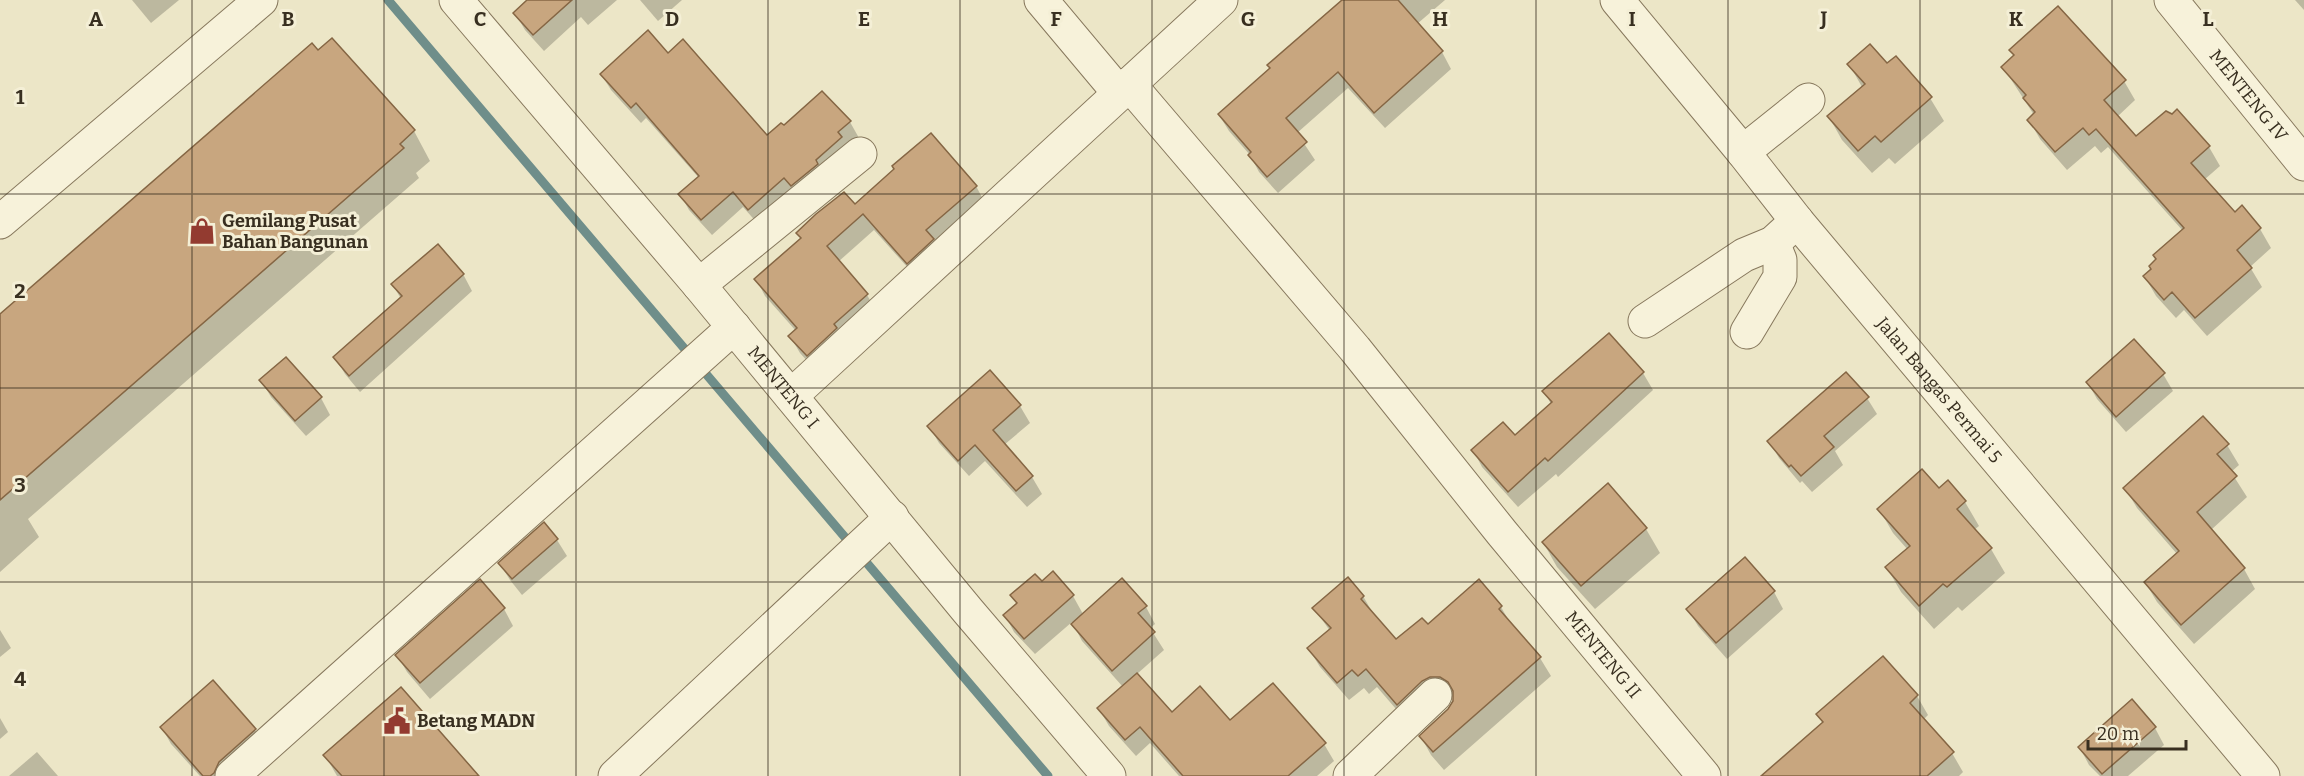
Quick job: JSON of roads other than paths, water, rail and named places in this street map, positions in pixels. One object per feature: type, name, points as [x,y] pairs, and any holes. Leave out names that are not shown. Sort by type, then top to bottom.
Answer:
[{"type":"street","points":[[0,222],[261,0]]},
{"type":"street","name":"MENTENG I","points":[[456,0],[791,396],[881,528],[1110,776]]},
{"type":"street","name":"MENTENG II","points":[[1041,0],[1124,88],[1355,349],[1502,533],[1704,776]]},
{"type":"street","points":[[791,396],[1221,0]]},
{"type":"street","name":"Jalan Bangas Permai 5","points":[[1617,0],[1797,221],[2263,776]]},
{"type":"street","name":"MENTENG IV","points":[[2171,0],[2304,164]]},
{"type":"street","points":[[1743,152],[1808,100]]},
{"type":"street","points":[[699,285],[860,154]]},
{"type":"street","points":[[1645,321],[1744,255],[1773,243],[1797,221]]},
{"type":"street","points":[[1747,332],[1780,277],[1780,260],[1773,243]]},
{"type":"street","points":[[232,776],[704,351],[734,327]]},
{"type":"street","points":[[615,776],[881,528]]},
{"type":"street","points":[[1350,776],[1435,695]]},
{"type":"waterway","points":[[388,0],[1048,776]]},
{"type":"place","name":"Gemilang Pusat Bahan Bangunan","points":[[202,231]]},
{"type":"place","name":"Betang MADN","points":[[397,721]]}]
